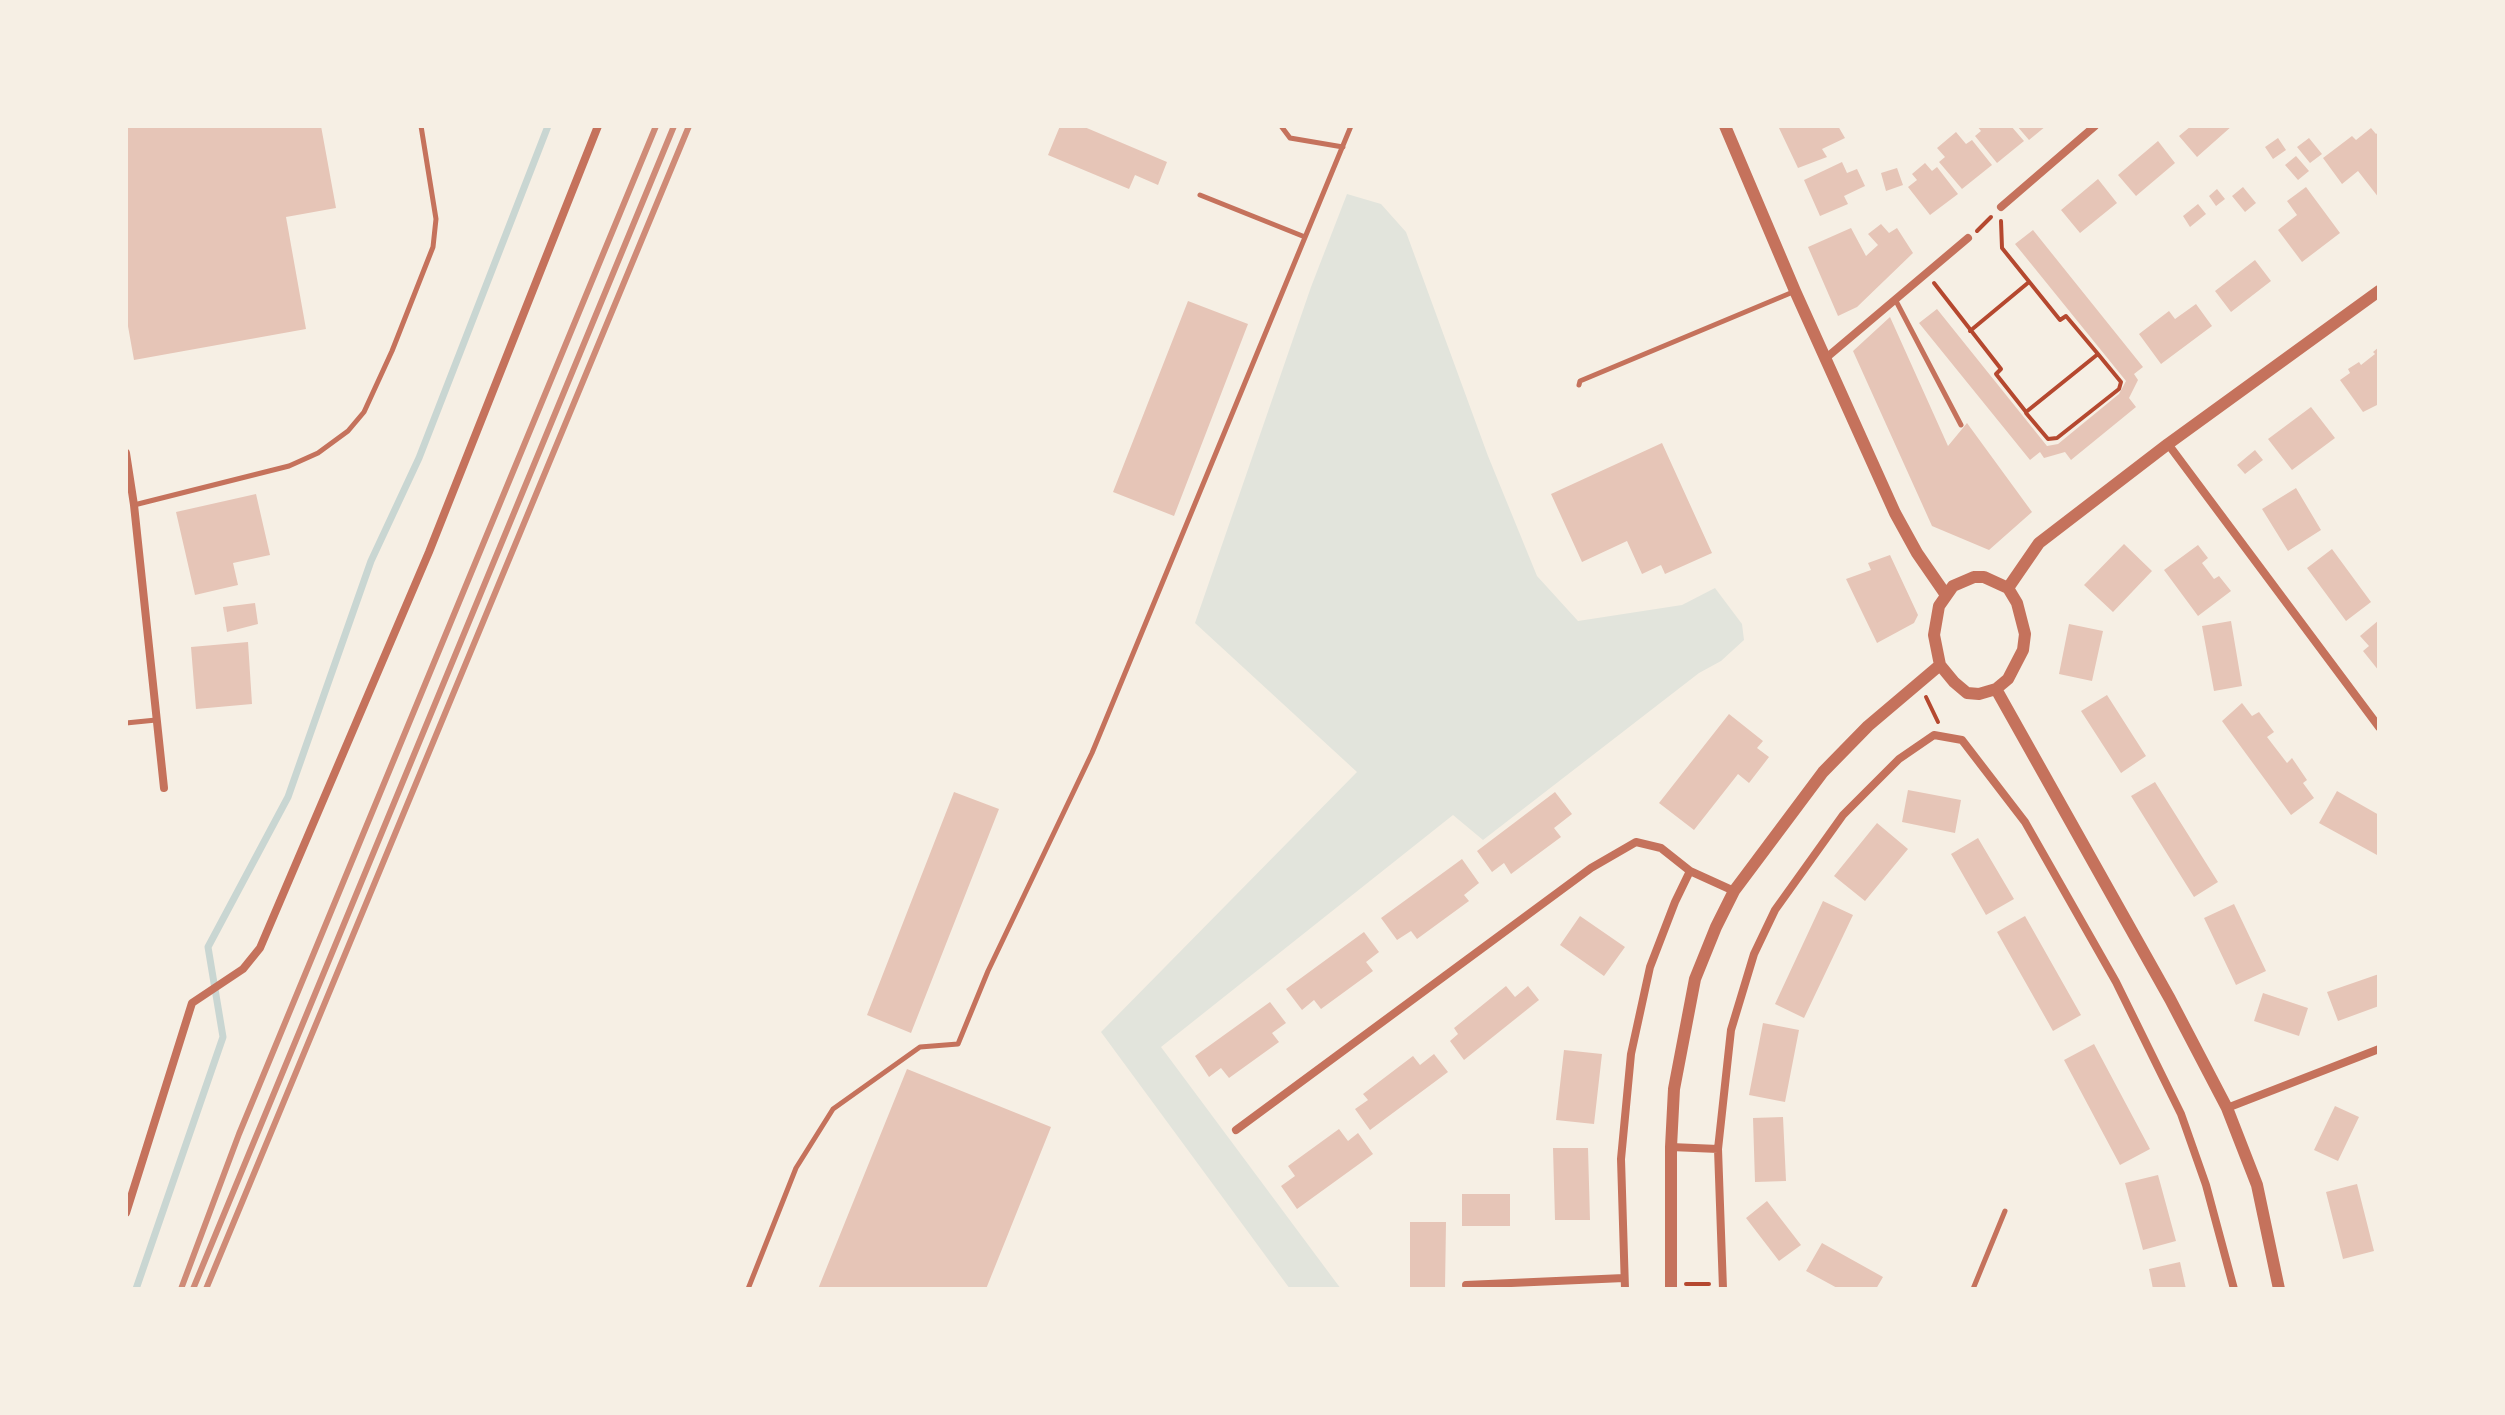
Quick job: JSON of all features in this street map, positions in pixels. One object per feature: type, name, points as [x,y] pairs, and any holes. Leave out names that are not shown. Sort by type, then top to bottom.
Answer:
[{"type":"street","points":[[126,1213],[192,1003],[243,969],[260,948],[429,552],[598,126]]},
{"type":"street","points":[[1725,126],[1895,513],[1917,553],[1946,595]]},
{"type":"street","points":[[2001,207],[2095,126]]},
{"type":"street","points":[[1826,358],[1968,238]]},
{"type":"street","points":[[2008,588],[2039,543],[2168,444],[2379,291]]},
{"type":"street","points":[[2168,444],[2379,727]]},
{"type":"street","points":[[126,453],[164,788]]},
{"type":"street","points":[[1974,577],[1984,577],[2008,588],[2017,603],[2025,634],[2018,663],[2008,679],[1996,689],[1979,694],[1967,693],[1940,665],[1934,635],[1935,619],[1946,595],[1953,586],[1974,577]]},
{"type":"street","points":[[1671,1289],[1674,1089],[1695,979],[1716,927],[1734,891],[1823,772],[1868,726],[1940,665]]},
{"type":"street","points":[[1996,689],[2170,999],[2227,1108],[2257,1185],[2279,1289]]},
{"type":"street","points":[[1723,1289],[1718,1149],[1731,1030],[1754,954],[1775,910],[1843,815],[1899,759],[1922,741],[1934,735],[1944,735],[1962,740],[2025,822],[2116,982],[2168,1084],[2206,1185],[2234,1289]]},
{"type":"street","points":[[1236,1130],[1591,868],[1636,842],[1661,848],[1690,871],[1734,891]]},
{"type":"street","points":[[1625,1289],[1621,1159],[1631,1054],[1655,950],[1690,871]]},
{"type":"street","points":[[2227,1108],[2379,1049]]},
{"type":"street","points":[[1671,1147],[1718,1149]]},
{"type":"street","points":[[1466,1285],[1624,1278]]},
{"type":"lane","points":[[134,505],[289,466],[318,453],[348,431],[364,412],[433,247],[436,219],[421,126]]},
{"type":"lane","points":[[1281,126],[1290,138],[1343,147]]},
{"type":"lane","points":[[748,1289],[796,1168],[833,1109],[920,1047],[958,1044],[988,971],[1092,753],[1351,126]]},
{"type":"lane","points":[[1200,195],[1305,237]]},
{"type":"lane","points":[[1579,385],[1580,381],[1795,291]]},
{"type":"lane","points":[[1896,301],[1961,425]]},
{"type":"lane","points":[[126,723],[156,720]]},
{"type":"lane","points":[[1973,1289],[2005,1211]]},
{"type":"path","points":[[1968,238],[2001,207]]},
{"type":"path","points":[[1928,274],[2001,369],[1996,374],[2048,439],[2057,438],[2119,389],[2121,382],[2098,354],[2066,316],[2060,320],[2002,248],[2001,207]]},
{"type":"path","points":[[1970,331],[2029,282]]},
{"type":"path","points":[[2026,412],[2098,354]]},
{"type":"path","points":[[1919,681],[1944,735]]},
{"type":"shaded area","points":[[1347,194],[1381,204],[1406,232],[1488,456],[1537,576],[1578,621],[1682,605],[1715,588],[1742,624],[1744,640],[1721,661],[1699,673],[1483,840],[1453,815],[1161,1047],[1341,1289],[1290,1289],[1101,1032],[1357,772],[1195,623],[1311,287]]},
{"type":"building","points":[[126,126],[321,126],[336,208],[286,217],[306,329],[134,360],[126,315]]},
{"type":"building","points":[[1060,126],[1082,126],[1167,162],[1158,185],[1135,175],[1129,189],[1048,155]]},
{"type":"building","points":[[1778,126],[1838,126],[1845,138],[1822,149],[1827,157],[1798,168]]},
{"type":"building","points":[[1977,126],[2011,126],[2024,141],[1997,163],[1975,136],[1981,131]]},
{"type":"building","points":[[2017,126],[2046,126],[2029,140]]},
{"type":"building","points":[[2191,126],[2232,126],[2197,157],[2179,136]]},
{"type":"building","points":[[2371,128],[2376,134],[2379,132],[2379,198],[2358,171],[2342,184],[2323,158],[2352,136],[2356,140]]},
{"type":"building","points":[[1956,132],[1966,144],[1972,140],[1992,165],[1962,189],[1939,162],[1945,157],[1937,148]]},
{"type":"building","points":[[2278,138],[2286,150],[2273,159],[2265,147]]},
{"type":"building","points":[[2309,138],[2322,154],[2310,163],[2297,147]]},
{"type":"building","points":[[2158,141],[2175,163],[2136,196],[2118,175]]},
{"type":"building","points":[[2296,156],[2309,171],[2298,180],[2285,165]]},
{"type":"building","points":[[1842,162],[1847,173],[1857,169],[1865,186],[1844,196],[1848,204],[1820,216],[1804,180]]},
{"type":"building","points":[[1925,163],[1932,171],[1937,167],[1958,194],[1930,215],[1908,187],[1917,180],[1912,174]]},
{"type":"building","points":[[1897,168],[1903,185],[1886,191],[1881,173]]},
{"type":"building","points":[[2098,179],[2117,203],[2080,233],[2061,210]]},
{"type":"building","points":[[2243,187],[2256,203],[2245,212],[2232,196]]},
{"type":"building","points":[[2306,187],[2340,233],[2302,262],[2278,230],[2297,215],[2287,201]]},
{"type":"building","points":[[2217,189],[2225,199],[2216,206],[2209,196]]},
{"type":"building","points":[[2198,204],[2206,214],[2190,227],[2183,216]]},
{"type":"building","points":[[1881,224],[1889,233],[1897,228],[1913,253],[1857,307],[1838,316],[1808,247],[1851,228],[1866,256],[1878,245],[1868,234]]},
{"type":"building","points":[[2033,230],[2143,367],[2134,374],[2138,380],[2129,398],[2136,407],[2071,460],[2065,452],[2044,458],[2040,452],[2030,460],[1919,323],[1937,309],[2047,446],[2058,444],[2119,394],[2126,381],[2015,244]]},
{"type":"building","points":[[2255,260],[2271,281],[2231,312],[2215,291]]},
{"type":"building","points":[[1188,301],[1248,324],[1174,516],[1113,492]]},
{"type":"building","points":[[2196,304],[2212,326],[2161,364],[2139,334],[2169,311],[2175,319]]},
{"type":"building","points":[[1890,317],[1948,446],[1967,423],[2032,512],[1989,550],[1932,526],[1853,351]]},
{"type":"building","points":[[2379,347],[2379,404],[2363,412],[2340,380],[2350,373],[2348,369],[2359,362],[2361,365]]},
{"type":"building","points":[[2311,407],[2335,438],[2292,470],[2268,439]]},
{"type":"building","points":[[1662,443],[1712,553],[1665,574],[1661,565],[1642,574],[1627,541],[1582,562],[1551,494]]},
{"type":"building","points":[[2255,450],[2263,460],[2245,474],[2237,465]]},
{"type":"building","points":[[2296,488],[2321,530],[2288,551],[2262,509]]},
{"type":"building","points":[[256,494],[270,555],[233,563],[238,585],[195,595],[176,512]]},
{"type":"building","points":[[2124,544],[2152,571],[2113,612],[2084,585]]},
{"type":"building","points":[[2198,545],[2208,558],[2202,563],[2214,579],[2219,576],[2231,591],[2198,616],[2164,570]]},
{"type":"building","points":[[2332,549],[2371,602],[2346,621],[2307,568]]},
{"type":"building","points":[[1890,555],[1918,615],[1914,623],[1877,643],[1846,579],[1871,570],[1868,563]]},
{"type":"building","points":[[255,603],[258,624],[227,632],[223,607]]},
{"type":"building","points":[[2379,620],[2379,671],[2363,651],[2369,646],[2360,636]]},
{"type":"building","points":[[2231,621],[2242,686],[2214,691],[2202,626]]},
{"type":"building","points":[[2069,624],[2103,631],[2092,681],[2059,674]]},
{"type":"building","points":[[248,642],[252,704],[196,709],[191,647]]},
{"type":"building","points":[[2107,695],[2146,756],[2121,773],[2081,711]]},
{"type":"building","points":[[2242,703],[2252,716],[2259,712],[2274,732],[2267,737],[2287,763],[2292,758],[2307,780],[2303,783],[2314,798],[2291,815],[2222,721]]},
{"type":"building","points":[[1729,714],[1763,741],[1757,748],[1769,757],[1749,783],[1738,774],[1694,830],[1659,803]]},
{"type":"building","points":[[2155,782],[2218,882],[2194,897],[2131,796]]},
{"type":"building","points":[[1908,790],[1961,800],[1955,833],[1902,822]]},
{"type":"building","points":[[2337,791],[2379,815],[2377,855],[2319,823]]},
{"type":"building","points":[[954,792],[999,809],[911,1033],[867,1015]]},
{"type":"building","points":[[1555,792],[1572,814],[1554,828],[1561,837],[1511,874],[1504,863],[1492,872],[1477,851]]},
{"type":"building","points":[[1877,823],[1908,849],[1865,901],[1834,876]]},
{"type":"building","points":[[1978,838],[2014,899],[1986,915],[1951,854]]},
{"type":"building","points":[[1462,859],[1479,883],[1464,895],[1469,901],[1417,939],[1411,931],[1397,940],[1381,918]]},
{"type":"building","points":[[1823,901],[1853,915],[1804,1018],[1775,1004]]},
{"type":"building","points":[[2234,904],[2266,971],[2236,985],[2204,918]]},
{"type":"building","points":[[1580,916],[1625,947],[1604,976],[1560,945]]},
{"type":"building","points":[[2025,916],[2081,1015],[2053,1031],[1997,932]]},
{"type":"building","points":[[1364,932],[1379,952],[1366,962],[1373,971],[1321,1009],[1314,1000],[1302,1010],[1286,989]]},
{"type":"building","points":[[2379,974],[2379,1006],[2338,1021],[2327,992]]},
{"type":"building","points":[[1506,986],[1515,997],[1528,986],[1539,1000],[1464,1060],[1450,1041],[1458,1034],[1454,1028]]},
{"type":"building","points":[[2263,993],[2308,1008],[2299,1036],[2254,1021]]},
{"type":"building","points":[[1270,1002],[1286,1023],[1272,1033],[1279,1042],[1229,1078],[1221,1068],[1209,1077],[1195,1056]]},
{"type":"building","points":[[1763,1023],[1799,1030],[1785,1102],[1749,1095]]},
{"type":"building","points":[[2094,1044],[2150,1149],[2120,1165],[2064,1060]]},
{"type":"building","points":[[1564,1050],[1602,1054],[1594,1124],[1556,1120]]},
{"type":"building","points":[[1434,1054],[1448,1072],[1370,1130],[1355,1109],[1368,1100],[1363,1094],[1413,1056],[1420,1065]]},
{"type":"building","points":[[907,1069],[1051,1127],[986,1289],[818,1289]]},
{"type":"building","points":[[2335,1106],[2359,1117],[2338,1161],[2314,1150]]},
{"type":"building","points":[[1783,1117],[1786,1181],[1755,1182],[1753,1118]]},
{"type":"building","points":[[1339,1129],[1348,1141],[1358,1133],[1373,1154],[1297,1209],[1281,1186],[1295,1176],[1288,1166]]},
{"type":"building","points":[[1553,1148],[1588,1148],[1590,1220],[1555,1220]]},
{"type":"building","points":[[2158,1175],[2176,1241],[2143,1250],[2125,1183]]},
{"type":"building","points":[[2357,1184],[2374,1251],[2343,1259],[2326,1192]]},
{"type":"building","points":[[1462,1194],[1510,1194],[1510,1226],[1462,1226]]},
{"type":"building","points":[[1767,1201],[1801,1245],[1779,1261],[1746,1218]]},
{"type":"building","points":[[1410,1222],[1446,1222],[1445,1289],[1410,1289]]},
{"type":"building","points":[[1822,1243],[1883,1277],[1876,1289],[1839,1289],[1806,1271]]},
{"type":"building","points":[[2180,1262],[2186,1289],[2153,1289],[2149,1269]]},
{"type":"waterway","points":[[136,1289],[223,1037],[208,947],[288,797],[371,561],[419,458],[548,126]]},
{"type":"railway","points":[[181,1289],[239,1134],[656,126]]},
{"type":"railway","points":[[193,1289],[674,126]]},
{"type":"railway","points":[[206,1289],[689,126]]}]
